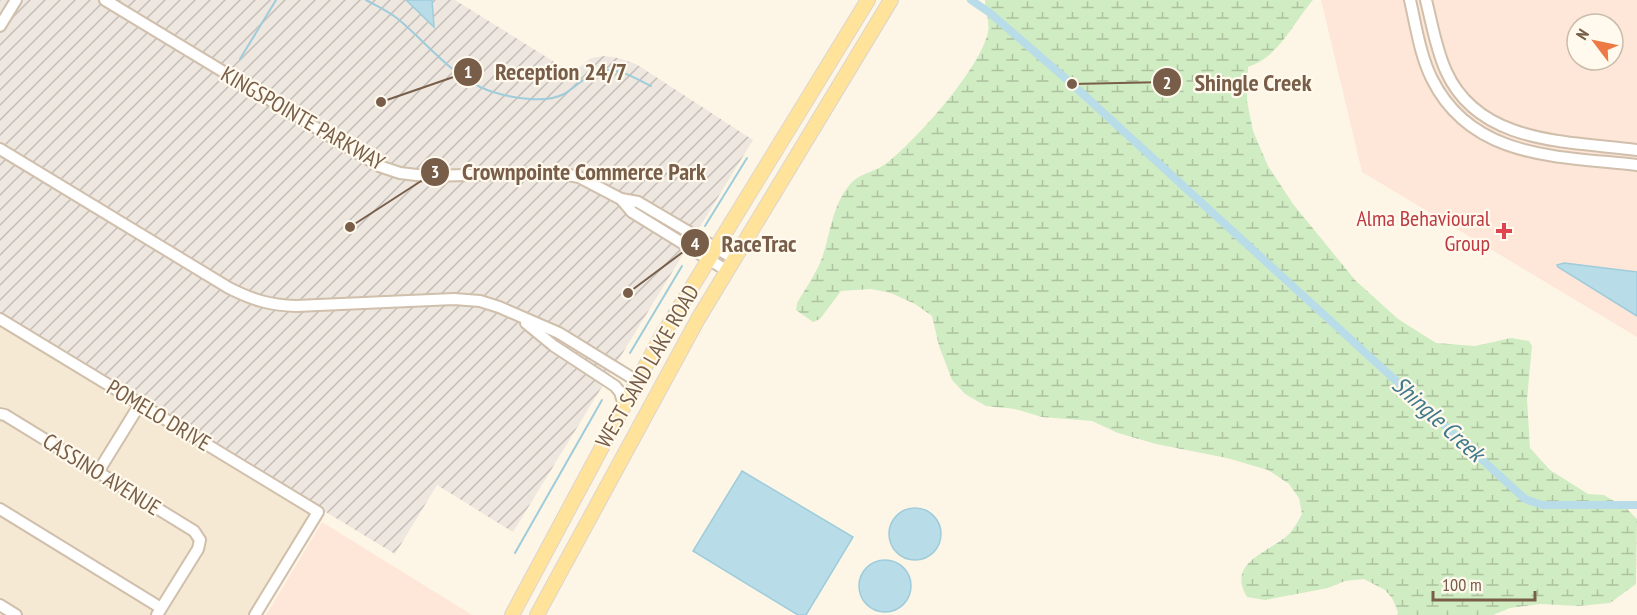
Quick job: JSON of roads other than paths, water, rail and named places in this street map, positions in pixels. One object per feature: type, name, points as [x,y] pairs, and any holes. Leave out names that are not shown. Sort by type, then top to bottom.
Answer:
[{"type":"main road","name":"WEST SAND LAKE ROAD","points":[[512,615],[637,381],[868,0]]},
{"type":"main road","name":"WEST SAND LAKE ROAD","points":[[537,615],[644,415],[730,264],[891,0]]},
{"type":"main road","points":[[637,381],[642,392],[644,415]]},
{"type":"street","points":[[0,26],[16,0]]},
{"type":"street","name":"KINGSPOINTE PARKWAY","points":[[105,0],[379,166],[400,173],[425,176],[558,173],[579,177],[621,199],[638,202],[664,216],[712,254]]},
{"type":"street","points":[[1410,0],[1424,58],[1432,79],[1444,100],[1461,119],[1489,138],[1520,150],[1637,165]]},
{"type":"street","points":[[1426,0],[1446,72],[1457,91],[1472,107],[1487,118],[1523,135],[1637,150]]},
{"type":"street","points":[[0,149],[250,299],[271,305],[296,306],[471,300],[499,307],[560,333],[637,381]]},
{"type":"street","name":"KINGSPOINTE PARKWAY","points":[[621,199],[632,212],[656,227],[730,264]]},
{"type":"street","points":[[656,227],[664,216]]},
{"type":"street","points":[[519,317],[554,346],[615,386],[624,405]]},
{"type":"street","name":"POMELO DRIVE","points":[[0,319],[318,512],[255,615]]},
{"type":"street","points":[[98,472],[140,404]]},
{"type":"street","name":"CASSINO AVENUE","points":[[0,414],[194,531],[200,540],[198,549],[159,611]]},
{"type":"street","points":[[0,508],[159,611]]},
{"type":"street","points":[[0,605],[16,615]]},
{"type":"water","points":[[406,0],[432,0],[434,27]]},
{"type":"water","points":[[1564,263],[1637,272],[1637,316],[1557,265]]},
{"type":"water","points":[[742,471],[853,537],[806,615],[798,615],[693,551]]},
{"type":"water","points":[[910,508],[920,508],[930,512],[937,519],[941,534],[937,549],[930,556],[920,560],[910,560],[900,556],[893,549],[889,539],[889,529],[893,519],[900,512]]},
{"type":"water","points":[[880,560],[890,560],[900,564],[907,571],[911,586],[907,601],[900,608],[890,612],[880,612],[870,608],[863,601],[859,591],[859,581],[863,571],[870,564]]},
{"type":"waterway","points":[[240,59],[276,0]]},
{"type":"waterway","points":[[366,0],[398,19],[458,73],[471,82],[500,94],[524,99],[557,97],[584,79],[608,70],[625,73],[651,86]]},
{"type":"waterway","name":"Shingle Creek","points":[[971,0],[990,13],[1072,84],[1525,499],[1542,505],[1637,505]]},
{"type":"waterway","points":[[705,226],[747,158]]},
{"type":"waterway","points":[[630,353],[682,266]]},
{"type":"waterway","points":[[515,553],[602,400]]},
{"type":"place","name":"Shingle Creek","points":[[1072,84]]},
{"type":"place","name":"Reception 24/7","points":[[381,102]]},
{"type":"place","name":"Crownpointe Commerce Park","points":[[350,227]]},
{"type":"place","name":"Alma Behavioural Group","points":[[1504,231]]},
{"type":"place","name":"RaceTrac","points":[[628,293]]}]
